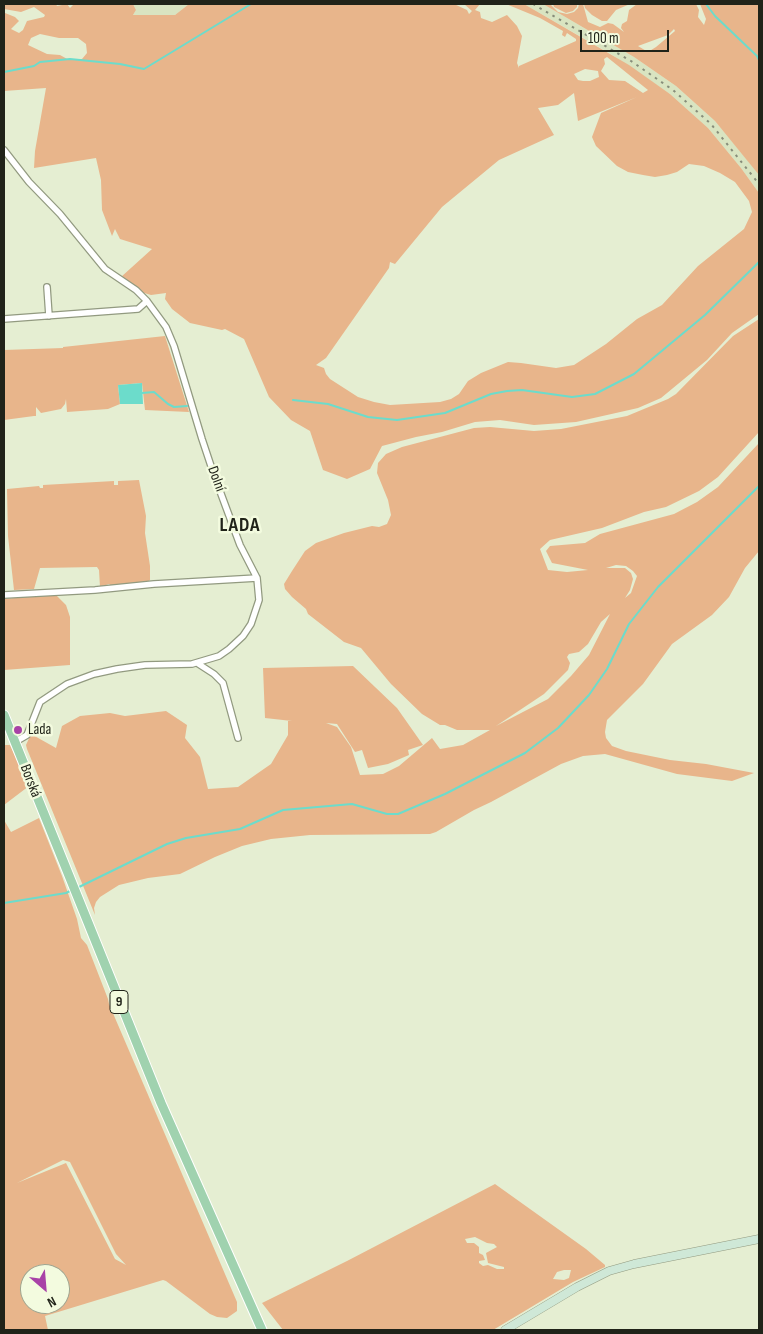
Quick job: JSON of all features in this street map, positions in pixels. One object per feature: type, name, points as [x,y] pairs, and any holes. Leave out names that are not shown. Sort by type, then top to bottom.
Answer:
[{"type":"main road","name":"Borská","points":[[4,715],[44,818],[161,1103],[262,1330]]},
{"type":"street","name":"Dolní","points":[[4,150],[105,269],[136,290],[161,319],[170,335],[214,475],[240,546],[257,578],[259,600],[251,624],[243,636],[225,653],[197,664],[130,667],[94,674],[67,684],[40,702],[27,735],[15,742]]},
{"type":"street","points":[[47,287],[49,316]]},
{"type":"street","points":[[4,319],[138,309],[147,302]]},
{"type":"street","points":[[4,595],[257,578]]},
{"type":"street","points":[[197,664],[214,674],[223,683],[238,738]]},
{"type":"street","points":[[506,1330],[577,1287],[609,1271],[634,1264],[759,1239]]},
{"type":"shaded area","points":[[4,4],[56,4],[57,6],[67,4],[70,8],[74,4],[133,4],[136,10],[133,15],[175,15],[189,4],[454,4],[467,10],[469,14],[472,11],[464,4],[480,4],[475,10],[480,12],[481,18],[492,22],[507,15],[517,26],[522,36],[517,63],[519,68],[519,66],[576,41],[567,33],[565,37],[562,35],[563,31],[540,18],[506,4],[524,4],[629,65],[670,94],[708,128],[741,168],[759,193],[759,314],[732,333],[707,360],[661,398],[638,408],[576,422],[534,425],[500,420],[475,422],[382,446],[370,469],[347,479],[323,470],[310,431],[291,420],[269,397],[244,339],[225,329],[190,323],[172,309],[165,299],[166,293],[151,295],[141,292],[121,277],[152,249],[120,239],[115,229],[112,236],[102,210],[101,180],[96,158],[34,168],[35,151],[46,88],[4,91]],"holes":[[[34,7],[45,15],[44,17],[27,21],[23,30],[19,33],[11,29],[19,21],[5,13],[4,9],[21,12]],[[40,34],[59,38],[78,38],[86,44],[87,53],[82,59],[69,60],[60,55],[47,54],[28,45],[31,38]],[[607,57],[648,90],[643,93],[625,81],[609,80],[601,71],[605,64],[604,59]],[[585,69],[598,71],[599,77],[590,81],[583,81],[578,80],[574,74]],[[574,93],[578,121],[637,97],[601,113],[592,137],[596,146],[617,166],[628,172],[655,177],[677,172],[689,164],[704,166],[720,173],[735,182],[749,201],[752,212],[744,229],[698,266],[662,305],[637,319],[606,344],[574,365],[556,368],[508,362],[481,373],[468,381],[459,394],[451,399],[440,402],[390,405],[358,397],[330,379],[324,368],[316,365],[326,358],[389,268],[390,262],[395,264],[442,207],[499,160],[554,135],[538,108],[558,105]]]},
{"type":"shaded area","points":[[133,4],[189,4],[175,15],[133,15],[136,10]]},
{"type":"shaded area","points":[[524,4],[543,4],[634,57],[676,86],[715,121],[749,162],[759,175],[759,193],[708,128],[670,94],[611,54]]},
{"type":"shaded area","points":[[543,4],[550,4],[558,12],[567,14],[574,12],[579,4],[583,4],[588,22],[600,27],[608,23],[613,24],[624,32],[621,28],[622,24],[627,21],[629,10],[637,4],[696,4],[699,10],[698,17],[704,25],[706,19],[700,4],[759,4],[759,175],[715,121],[676,86],[634,57]],"holes":[[[674,29],[675,31],[648,52],[638,46],[668,35]]]},
{"type":"shaded area","points":[[553,4],[577,4],[577,7],[573,11],[566,13],[554,7]]},
{"type":"shaded area","points":[[584,4],[630,4],[616,10],[607,21],[602,21],[592,15],[585,8]]},
{"type":"shaded area","points":[[759,319],[759,432],[718,477],[699,491],[666,507],[644,512],[602,528],[550,540],[540,549],[548,570],[567,572],[588,570],[552,563],[546,551],[550,546],[585,543],[600,534],[674,514],[697,502],[718,487],[759,443],[759,551],[745,568],[729,597],[712,615],[672,644],[643,684],[607,720],[605,732],[606,738],[612,746],[626,751],[754,773],[732,781],[677,774],[605,754],[583,756],[561,764],[430,834],[310,835],[271,839],[242,846],[180,874],[148,878],[119,885],[100,897],[96,902],[94,908],[95,915],[27,749],[26,745],[31,734],[56,748],[62,726],[80,716],[110,713],[125,716],[166,711],[187,725],[185,738],[200,757],[208,789],[238,787],[271,764],[288,735],[288,721],[292,721],[265,718],[263,668],[353,666],[397,708],[423,745],[408,750],[409,755],[388,764],[368,768],[362,750],[355,752],[337,724],[326,723],[337,727],[351,747],[360,775],[383,774],[399,766],[432,738],[440,749],[463,745],[490,730],[457,730],[440,725],[422,714],[391,684],[361,648],[344,642],[308,614],[306,609],[292,597],[285,589],[284,584],[292,571],[305,551],[316,543],[344,533],[387,524],[391,515],[388,500],[377,473],[378,463],[386,454],[402,447],[474,428],[490,427],[534,431],[561,429],[627,416],[676,394],[733,336]],"holes":[[[616,565],[626,566],[637,576],[631,593],[625,598],[630,590],[633,579],[631,573],[625,568],[606,568]],[[610,614],[589,655],[548,699],[496,726],[544,694],[568,670],[570,663],[567,657],[569,654],[579,652],[588,644],[601,622]]]},
{"type":"shaded area","points":[[165,336],[189,412],[145,410],[142,383],[118,385],[120,404],[108,409],[67,412],[66,399],[61,409],[41,413],[36,407],[36,416],[4,420],[4,350],[63,348]]},
{"type":"shaded area","points":[[139,480],[146,516],[145,533],[150,580],[147,582],[112,586],[109,584],[100,587],[99,570],[97,567],[40,568],[34,589],[14,590],[8,536],[7,489],[39,486],[43,488],[43,485],[114,481],[114,485],[118,485],[118,481]]},
{"type":"shaded area","points":[[55,594],[66,605],[70,617],[70,665],[4,670],[4,599]]},
{"type":"shaded area","points":[[4,745],[10,745],[29,786],[4,805]]},
{"type":"shaded area","points":[[39,818],[62,876],[77,919],[81,938],[87,945],[109,1004],[237,1302],[237,1311],[227,1318],[210,1314],[163,1280],[70,1308],[70,1264],[20,1264],[20,1314],[52,1314],[45,1316],[48,1330],[4,1330],[4,820],[11,832]],"holes":[[[63,1160],[70,1162],[116,1254],[126,1265],[115,1259],[66,1163],[17,1183]]]},
{"type":"shaded area","points":[[495,1184],[586,1249],[605,1267],[573,1282],[493,1330],[283,1330],[262,1303]],"holes":[[[475,1237],[497,1247],[486,1253],[488,1263],[504,1267],[504,1269],[497,1269],[488,1265],[483,1266],[479,1263],[479,1261],[485,1260],[483,1255],[479,1253],[479,1247],[474,1243],[467,1243],[465,1239]],[[571,1270],[569,1278],[564,1280],[553,1279],[557,1272]]]},
{"type":"water","points":[[142,383],[143,404],[120,404],[118,385]]},
{"type":"waterway","points":[[4,72],[34,66],[40,62],[70,59],[120,64],[144,69],[251,4]]},
{"type":"waterway","points":[[706,4],[715,16],[759,60]]},
{"type":"waterway","points":[[293,400],[328,404],[368,417],[397,420],[445,413],[491,394],[507,391],[522,390],[572,397],[595,394],[634,374],[705,315],[759,262]]},
{"type":"waterway","points":[[142,393],[154,392],[174,407],[187,406]]},
{"type":"waterway","points":[[77,888],[167,844],[186,838],[240,829],[283,810],[352,804],[387,814],[398,814],[445,794],[525,753],[558,728],[589,695],[607,669],[629,624],[658,587],[759,486]]},
{"type":"waterway","points":[[4,903],[66,893],[72,890]]},
{"type":"railway","points":[[533,4],[631,61],[673,90],[711,124],[759,184]]},
{"type":"place","name":"Lada","points":[[18,730]]},
{"type":"district","name":"LADA","points":[[240,526]]}]
